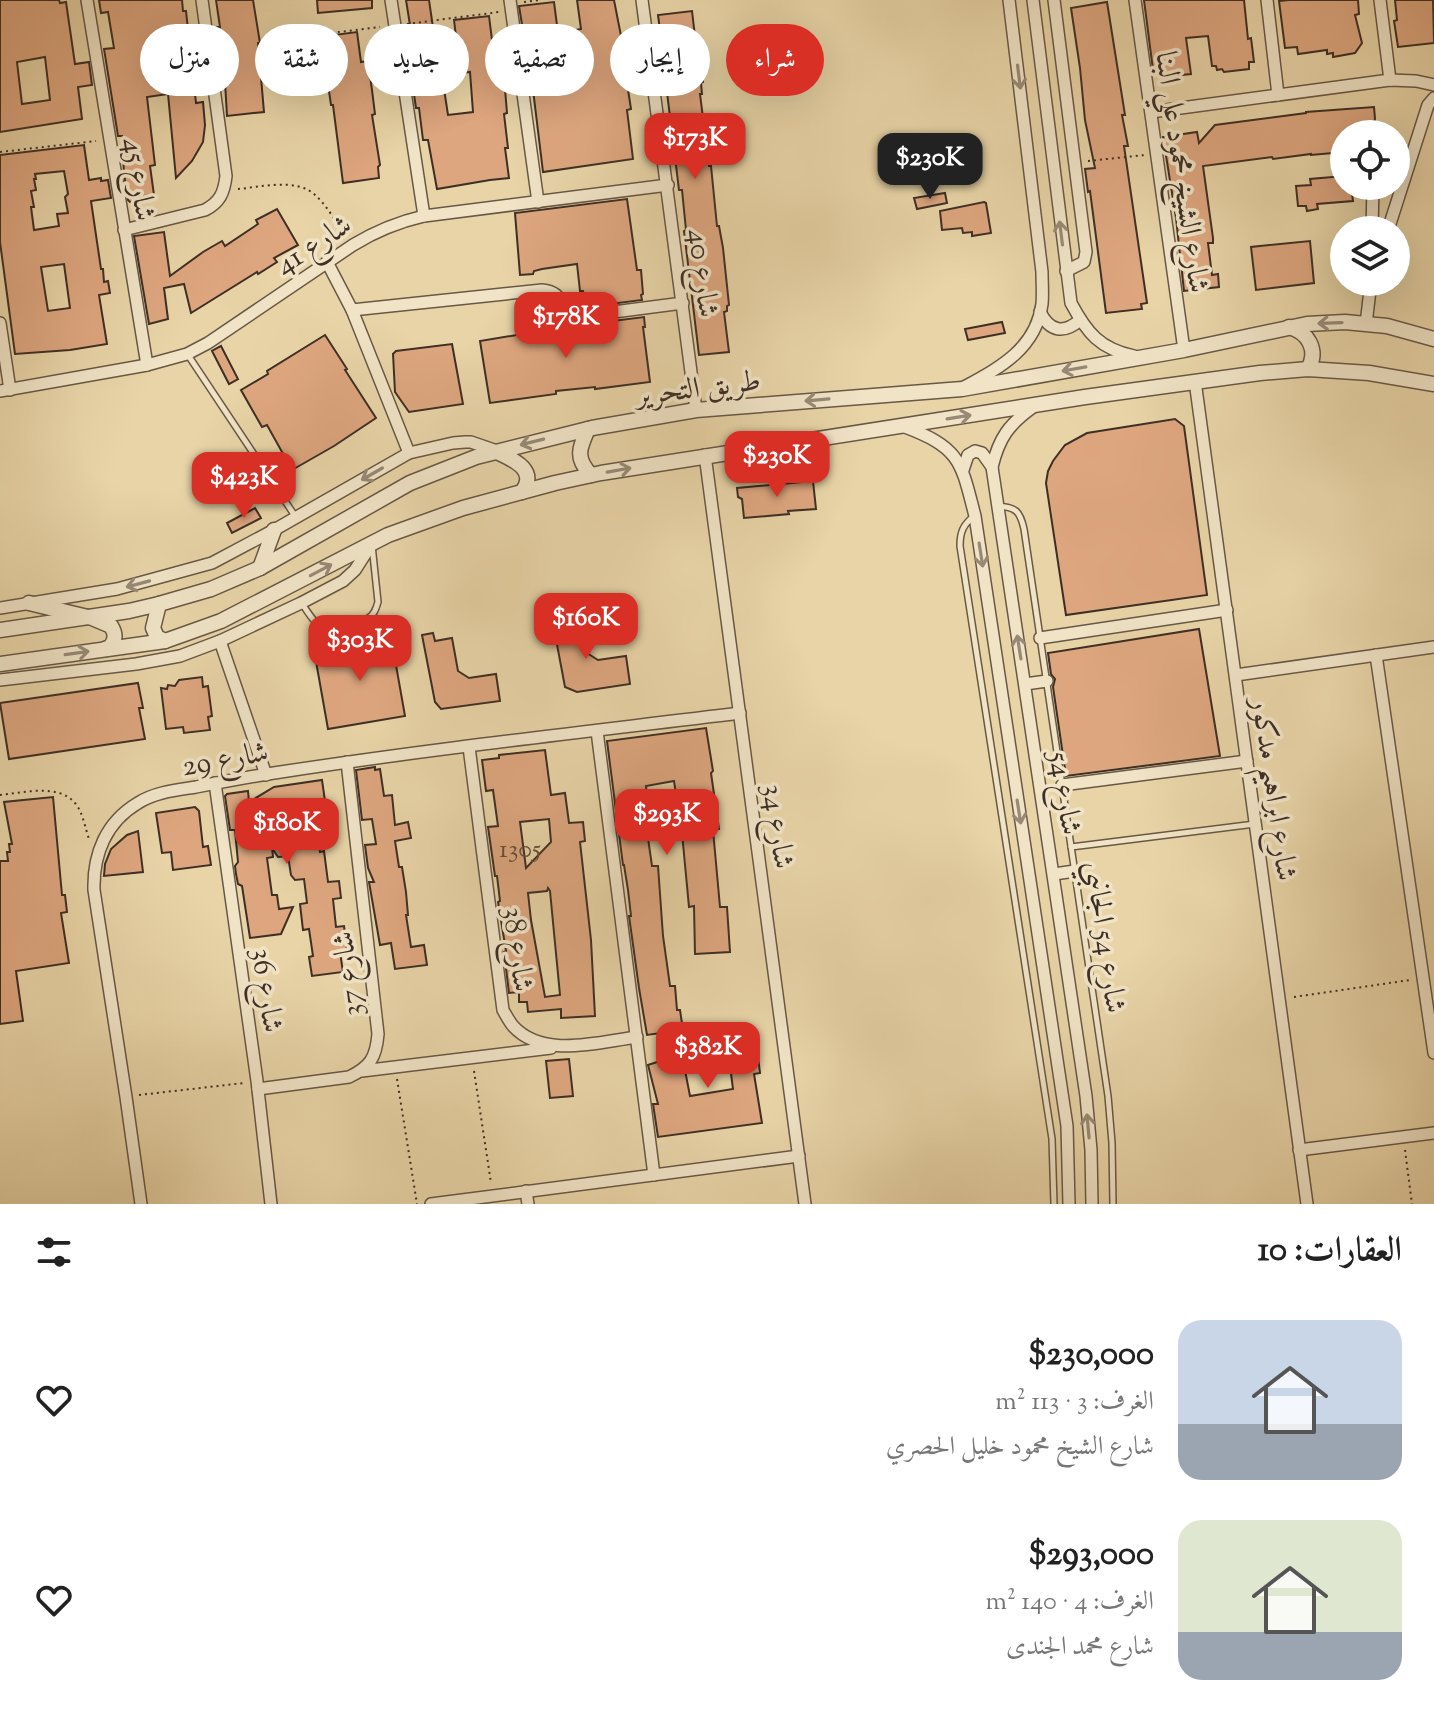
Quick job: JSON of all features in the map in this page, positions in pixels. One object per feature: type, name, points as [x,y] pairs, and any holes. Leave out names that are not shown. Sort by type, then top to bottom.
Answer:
[{"type":"street","name":"شارع 45","points":[[87,0],[147,365]]},
{"type":"street","points":[[124,230],[205,210],[220,199],[225,190],[226,176],[202,0]]},
{"type":"street","points":[[391,0],[395,24]]},
{"type":"street","name":"شارع 40","points":[[642,0],[696,410]]},
{"type":"street","points":[[962,389],[1017,354],[1030,339],[1043,302],[1009,0]]},
{"type":"street","points":[[1033,0],[1071,303],[1080,320],[1097,340],[1116,352],[1139,357]]},
{"type":"street","points":[[1054,0],[1086,252],[1084,262],[1066,271]]},
{"type":"street","name":"شارع الشيخ محمود علي البنا","points":[[1135,0],[1184,350]]},
{"type":"street","points":[[1267,0],[1278,95]]},
{"type":"street","points":[[1380,0],[1390,80]]},
{"type":"street","points":[[511,5],[538,202]]},
{"type":"street","points":[[1151,112],[1390,80],[1434,85]]},
{"type":"street","points":[[406,96],[424,216]]},
{"type":"street","points":[[1392,216],[1428,105],[1434,98]]},
{"type":"street","name":"شارع 41","points":[[5,390],[147,365],[187,354],[353,245],[399,222],[424,216],[668,185]]},
{"type":"street","points":[[327,262],[352,310],[409,453]]},
{"type":"street","points":[[352,310],[542,290],[555,293],[567,313],[575,317],[683,303]]},
{"type":"street","points":[[1366,324],[1369,296]]},
{"type":"street","points":[[1040,312],[1048,323],[1060,329],[1067,329],[1080,320]]},
{"type":"street","name":"طريق التحرير","points":[[0,630],[92,618],[211,589],[260,568],[410,483],[476,457],[588,429],[696,410],[962,389],[1326,322],[1387,326],[1434,339]]},
{"type":"street","points":[[0,323],[5,390]]},
{"type":"street","points":[[1289,327],[1303,333],[1312,346],[1312,362],[1308,369]]},
{"type":"street","points":[[372,543],[350,576],[301,603],[180,656],[5,679],[2,663],[165,641],[221,621],[372,543],[388,535],[463,508],[591,475],[1195,381],[1308,369],[1369,373],[1434,384]]},
{"type":"street","name":"شارع ابراهيم مدكور","points":[[1195,381],[1307,1204]]},
{"type":"street","name":"شارع 54","points":[[1035,405],[1007,430],[997,448],[992,467],[1086,1096],[1092,1204]]},
{"type":"street","name":"شارع 54","points":[[904,426],[941,444],[956,457],[963,470],[975,516],[1067,1126],[1069,1204]]},
{"type":"street","points":[[588,429],[580,454],[591,475]]},
{"type":"street","points":[[0,608],[117,589],[212,563],[409,453],[453,443],[471,442],[519,463],[524,467],[527,480],[527,487],[522,492]]},
{"type":"street","points":[[963,470],[968,455],[975,451],[985,455],[992,467]]},
{"type":"street","name":"شارع 34","points":[[705,455],[805,1204]]},
{"type":"street","points":[[260,568],[274,530]]},
{"type":"street","points":[[29,603],[92,618],[111,626],[115,634],[113,644],[105,649]]},
{"type":"street","points":[[159,604],[153,628],[157,637],[165,641]]},
{"type":"street","points":[[1040,638],[1227,610]]},
{"type":"street","points":[[220,641],[266,775]]},
{"type":"street","points":[[1236,675],[1434,647]]},
{"type":"street","points":[[1376,655],[1423,978],[1430,993],[1434,1053]]},
{"type":"street","points":[[1025,684],[1047,681]]},
{"type":"street","name":"شارع 29","points":[[141,1204],[93,875],[102,841],[125,812],[140,801],[158,794],[215,783],[347,762],[740,713]]},
{"type":"street","points":[[597,731],[654,1175]]},
{"type":"street","name":"شارع 38","points":[[469,747],[503,1010],[513,1026],[527,1038],[545,1045],[564,1046],[637,1037]]},
{"type":"street","points":[[1062,785],[1247,761]]},
{"type":"street","name":"شارع 37","points":[[347,762],[378,1034],[377,1048],[371,1061],[361,1071]]},
{"type":"street","name":"شارع 36","points":[[215,783],[271,1204]]},
{"type":"street","points":[[1054,874],[1075,871]]},
{"type":"street","points":[[257,1085],[349,1077],[361,1071],[564,1046]]},
{"type":"street","points":[[1299,1150],[1434,1133]]},
{"type":"street","points":[[431,1204],[493,1196],[527,1198],[654,1175],[799,1156]]},
{"type":"lane","points":[[187,354],[296,517]]},
{"type":"lane","name":"شارع 54 الجانبي","points":[[997,506],[1011,507],[1021,516],[1108,1096],[1113,1204]]},
{"type":"lane","points":[[975,516],[965,524],[960,535],[960,546],[1052,1139],[1054,1204]]},
{"type":"lane","points":[[301,603],[315,622],[322,626],[332,627],[369,617],[378,602],[372,543]]},
{"type":"lane","points":[[1071,847],[1256,824]]},
{"type":"path","points":[[401,24],[541,0]]},
{"type":"path","points":[[0,152],[109,140]]},
{"type":"path","points":[[1075,162],[1156,154]]},
{"type":"path","points":[[225,190],[300,186],[320,200],[353,245]]},
{"type":"path","points":[[0,795],[48,790],[73,801],[80,812],[96,859]]},
{"type":"path","points":[[1279,999],[1423,978]]},
{"type":"path","points":[[472,1058],[493,1196]]},
{"type":"path","points":[[395,1067],[417,1204]]},
{"type":"path","points":[[126,1097],[257,1085]]},
{"type":"path","points":[[1403,1137],[1412,1204]]},
{"type":"building","points":[[0,0],[66,2],[75,64],[89,62],[92,85],[78,87],[82,119],[0,132]],"holes":[[[45,57],[50,100],[22,104],[17,62]]]},
{"type":"building","points":[[99,0],[182,0],[183,11],[186,11],[187,24],[140,24],[140,96],[154,96],[147,97],[155,165],[150,166],[154,195],[144,196],[144,200],[128,200],[122,136],[118,136],[104,49],[114,48],[108,12],[101,13]]},
{"type":"building","points":[[216,0],[253,0],[257,24],[255,96],[263,96],[264,112],[227,116],[226,96],[239,96],[239,24],[220,24]]},
{"type":"building","points":[[317,0],[372,0],[372,8],[318,13]]},
{"type":"building","points":[[406,0],[429,0],[432,24],[410,24]]},
{"type":"building","points":[[577,0],[614,0],[619,24],[610,24],[610,96],[629,96],[631,109],[627,110],[633,159],[543,172],[534,96],[594,96],[594,24],[580,24]]},
{"type":"building","points":[[1144,0],[1244,0],[1254,62],[1249,62],[1249,69],[1217,70],[1216,66],[1212,66],[1208,36],[1186,38],[1191,74],[1161,77],[1160,70],[1153,70]]},
{"type":"building","points":[[1358,0],[1359,14],[1355,15],[1362,43],[1355,53],[1333,57],[1333,53],[1327,54],[1327,50],[1298,54],[1297,47],[1285,48],[1279,1]]},
{"type":"building","points":[[1395,0],[1433,0],[1434,43],[1398,47]]},
{"type":"building","points":[[554,2],[557,24],[522,24],[519,6]]},
{"type":"building","points":[[1107,2],[1125,115],[1122,115],[1128,146],[1124,146],[1147,303],[1141,304],[1142,309],[1106,313],[1085,169],[1095,168],[1085,120],[1071,8]]},
{"type":"building","points":[[692,11],[694,24],[659,24],[658,15]]},
{"type":"building","points":[[489,16],[490,24],[485,24],[485,96],[506,96],[507,113],[504,114],[508,148],[505,148],[509,178],[437,189],[428,140],[423,140],[419,108],[416,108],[414,96],[445,96],[448,115],[473,112],[469,24],[454,24],[454,20]]},
{"type":"building","points":[[357,32],[361,62],[364,62],[364,96],[373,96],[375,114],[372,115],[380,165],[379,178],[343,183],[330,96],[348,96],[348,33]]},
{"type":"building","points":[[168,96],[195,96],[196,103],[203,102],[203,142],[192,161],[176,178]]},
{"type":"building","points":[[667,96],[700,96],[717,226],[723,248],[729,305],[724,312],[729,352],[699,355],[682,190],[679,190]]},
{"type":"building","points":[[1374,107],[1375,119],[1330,120],[1330,153],[1203,166],[1213,238],[1213,243],[1208,243],[1212,275],[1218,274],[1219,287],[1184,291],[1163,137],[1197,132],[1199,143],[1215,125],[1306,112]]},
{"type":"building","points":[[84,145],[89,180],[108,180],[111,198],[91,201],[101,269],[110,293],[99,295],[107,344],[15,354],[0,242],[0,155]],"holes":[[[64,171],[68,213],[57,214],[59,226],[34,230],[31,191],[36,190],[35,174]],[[64,264],[70,308],[48,311],[41,267]]]},
{"type":"building","points":[[1330,177],[1330,200],[1353,201],[1317,204],[1318,209],[1307,211],[1306,206],[1298,206],[1296,186],[1311,185],[1310,179]]},
{"type":"building","points":[[945,193],[947,203],[917,209],[914,198]]},
{"type":"building","points":[[627,199],[637,270],[641,270],[642,300],[587,307],[583,291],[580,291],[577,264],[520,275],[515,213]]},
{"type":"building","points":[[984,202],[991,233],[972,236],[972,232],[963,233],[962,228],[942,230],[940,211]]},
{"type":"building","points":[[277,209],[298,245],[274,258],[277,262],[191,313],[184,284],[164,288],[168,319],[149,324],[134,236],[164,232],[170,276],[222,241],[225,246],[258,224],[256,220]]},
{"type":"building","points":[[1310,241],[1314,283],[1256,290],[1251,247]]},
{"type":"building","points":[[644,317],[650,382],[556,391],[556,394],[490,403],[480,341],[529,331]]},
{"type":"building","points":[[1002,322],[1005,333],[968,340],[965,329]]},
{"type":"building","points":[[325,335],[376,418],[292,470],[267,425],[262,427],[241,390]]},
{"type":"building","points":[[452,344],[463,404],[409,412],[395,392],[393,354],[396,351]]},
{"type":"building","points":[[221,346],[238,379],[229,384],[212,351]]},
{"type":"building","points":[[1175,419],[1184,426],[1207,595],[1066,615],[1046,483],[1053,461],[1065,445],[1087,433]]},
{"type":"building","points":[[813,481],[816,509],[744,518],[737,488]]},
{"type":"building","points":[[255,508],[261,518],[232,533],[227,523]]},
{"type":"building","points":[[563,616],[565,624],[581,621],[587,653],[598,660],[626,656],[630,684],[577,692],[565,687],[552,618]]},
{"type":"building","points":[[1199,629],[1220,756],[1066,776],[1053,687],[1055,679],[1051,674],[1048,653]]},
{"type":"building","points":[[433,633],[435,641],[452,638],[458,671],[469,678],[496,674],[500,701],[441,709],[435,702],[422,635]]},
{"type":"building","points":[[391,637],[405,716],[328,729],[314,650]]},
{"type":"building","points":[[202,677],[203,687],[208,686],[212,716],[208,717],[210,730],[184,733],[183,727],[166,729],[161,688],[175,686],[179,680]]},
{"type":"building","points":[[138,683],[145,739],[9,759],[0,703]]},
{"type":"building","points":[[706,728],[719,829],[713,830],[720,907],[727,907],[730,952],[695,954],[694,906],[689,907],[674,781],[646,786],[649,810],[643,811],[646,839],[652,866],[658,866],[670,986],[675,986],[683,1030],[647,1035],[607,741]]},
{"type":"building","points":[[545,750],[551,795],[565,793],[569,823],[583,822],[585,841],[580,842],[591,940],[595,1016],[561,1018],[561,1009],[528,1012],[527,1002],[519,1002],[519,992],[509,993],[497,876],[488,827],[498,826],[493,790],[486,791],[482,760],[499,758],[499,755]],"holes":[[[549,819],[551,842],[526,868],[520,822]],[[548,888],[560,995],[545,997],[528,893],[547,891]]]},
{"type":"building","points":[[375,767],[375,770],[380,769],[384,796],[392,795],[395,825],[408,822],[411,838],[395,841],[406,892],[411,947],[424,945],[427,965],[395,969],[391,943],[380,945],[369,882],[374,882],[368,868],[365,845],[376,844],[372,819],[362,820],[356,770]]},
{"type":"building","points":[[322,780],[327,815],[315,817],[328,882],[339,881],[341,898],[333,899],[336,927],[344,926],[347,946],[345,951],[340,952],[343,972],[312,976],[309,929],[303,930],[300,904],[307,903],[304,879],[295,880],[291,875],[288,856],[278,857],[272,848],[273,857],[267,858],[272,895],[277,895],[279,909],[293,907],[281,934],[250,938],[242,886],[238,884],[236,874],[235,830],[230,830],[225,796],[248,791],[249,802],[274,787]],"holes":[[[266,805],[271,833],[248,835],[245,807]]]},
{"type":"building","points":[[53,797],[62,895],[65,895],[67,912],[61,913],[69,963],[16,971],[23,1021],[0,1024],[0,861],[8,861],[7,852],[10,852],[9,844],[12,844],[4,802]]},
{"type":"building","points":[[195,807],[199,811],[203,847],[208,846],[211,865],[173,870],[171,852],[162,853],[156,813]]},
{"type":"building","points":[[138,831],[143,872],[104,876],[111,849],[127,835]]},
{"type":"building","points":[[743,1024],[745,1058],[758,1057],[760,1073],[754,1074],[762,1123],[658,1137],[653,1104],[658,1104],[648,1065],[683,1060],[690,1096],[733,1089],[728,1050],[705,1052],[703,1027]]},
{"type":"building","points":[[569,1059],[573,1096],[550,1098],[546,1061]]}]
